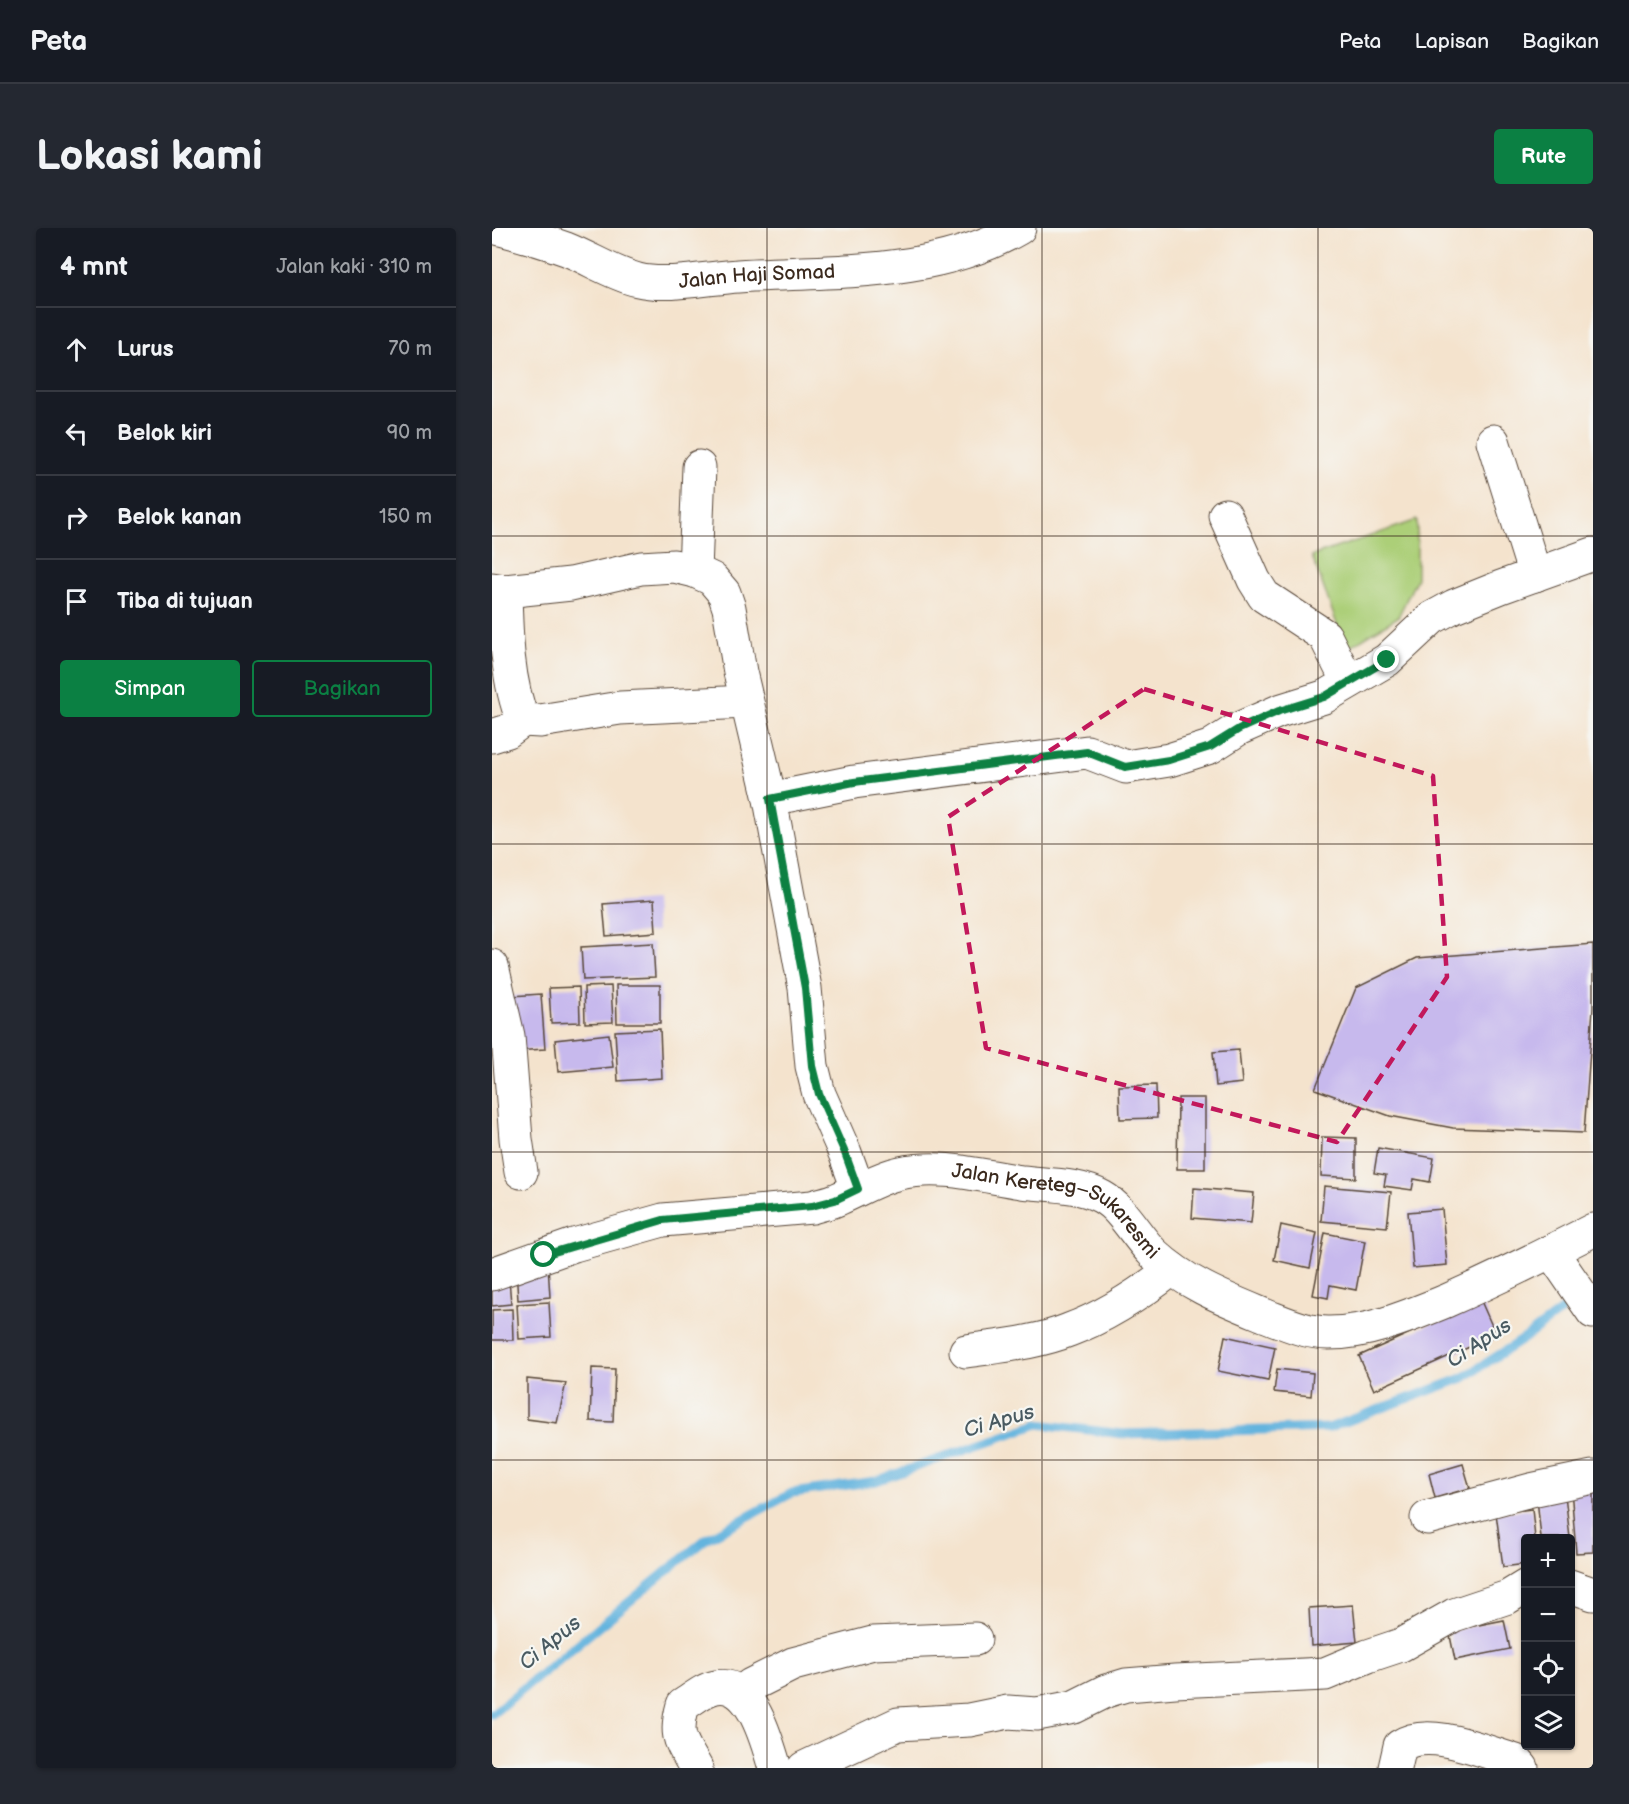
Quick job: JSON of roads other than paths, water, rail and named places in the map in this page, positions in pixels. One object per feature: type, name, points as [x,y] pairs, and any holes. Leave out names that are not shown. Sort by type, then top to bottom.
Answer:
[{"type":"street","name":"Jalan Haji Somad","points":[[496,228],[566,249],[638,280],[658,283],[762,274],[802,274],[923,262],[970,252],[1001,239],[1019,228]]},
{"type":"street","points":[[1492,441],[1535,575]]},
{"type":"street","points":[[695,571],[699,467]]},
{"type":"street","points":[[1225,515],[1254,580],[1264,596],[1325,636],[1348,682]]},
{"type":"street","points":[[770,799],[854,782],[1087,752],[1125,767],[1169,760],[1210,747],[1239,729],[1279,711],[1324,697],[1387,660],[1432,618],[1454,606],[1593,554]]},
{"type":"street","points":[[523,720],[513,688],[498,590],[571,584],[641,567],[674,566],[695,571],[712,579],[724,593],[729,608],[746,702],[770,799],[805,988],[812,1066],[819,1094],[858,1189]]},
{"type":"street","points":[[492,736],[508,731],[523,720],[540,721],[620,708],[746,702]]},
{"type":"street","points":[[492,966],[508,1036],[501,1074],[521,1172]]},
{"type":"street","name":"Jalan Kereteg–Sukaresmi","points":[[492,1274],[574,1245],[663,1220],[812,1206],[835,1200],[879,1179],[900,1173],[933,1170],[965,1172],[1090,1192],[1110,1203],[1144,1243],[1172,1269],[1229,1301],[1300,1329],[1327,1333],[1350,1332],[1412,1315],[1500,1278],[1558,1260],[1593,1230]]},
{"type":"street","points":[[1558,1260],[1593,1312]]},
{"type":"street","points":[[966,1351],[1023,1342],[1068,1331],[1112,1311],[1172,1269]]},
{"type":"street","points":[[1427,1518],[1531,1490],[1593,1477]]},
{"type":"street","points":[[804,1768],[898,1724],[969,1720],[1008,1712],[1053,1712],[1074,1707],[1106,1691],[1126,1685],[1325,1674],[1401,1645],[1454,1615],[1508,1597],[1523,1588]]},
{"type":"street","points":[[1575,1588],[1593,1594]]},
{"type":"street","points":[[741,1693],[751,1685],[793,1664],[873,1643],[975,1639]]},
{"type":"street","points":[[696,1768],[680,1743],[678,1730],[683,1705],[715,1687],[731,1687],[741,1693],[763,1728],[775,1768]]},
{"type":"street","points":[[1395,1768],[1400,1746],[1408,1740],[1423,1737],[1439,1738],[1516,1761],[1522,1768]]},
{"type":"waterway","name":"Ci Apus","points":[[492,1714],[706,1539],[792,1493],[876,1481],[1038,1424],[1123,1434],[1329,1428],[1463,1378],[1525,1338],[1577,1299]]}]
